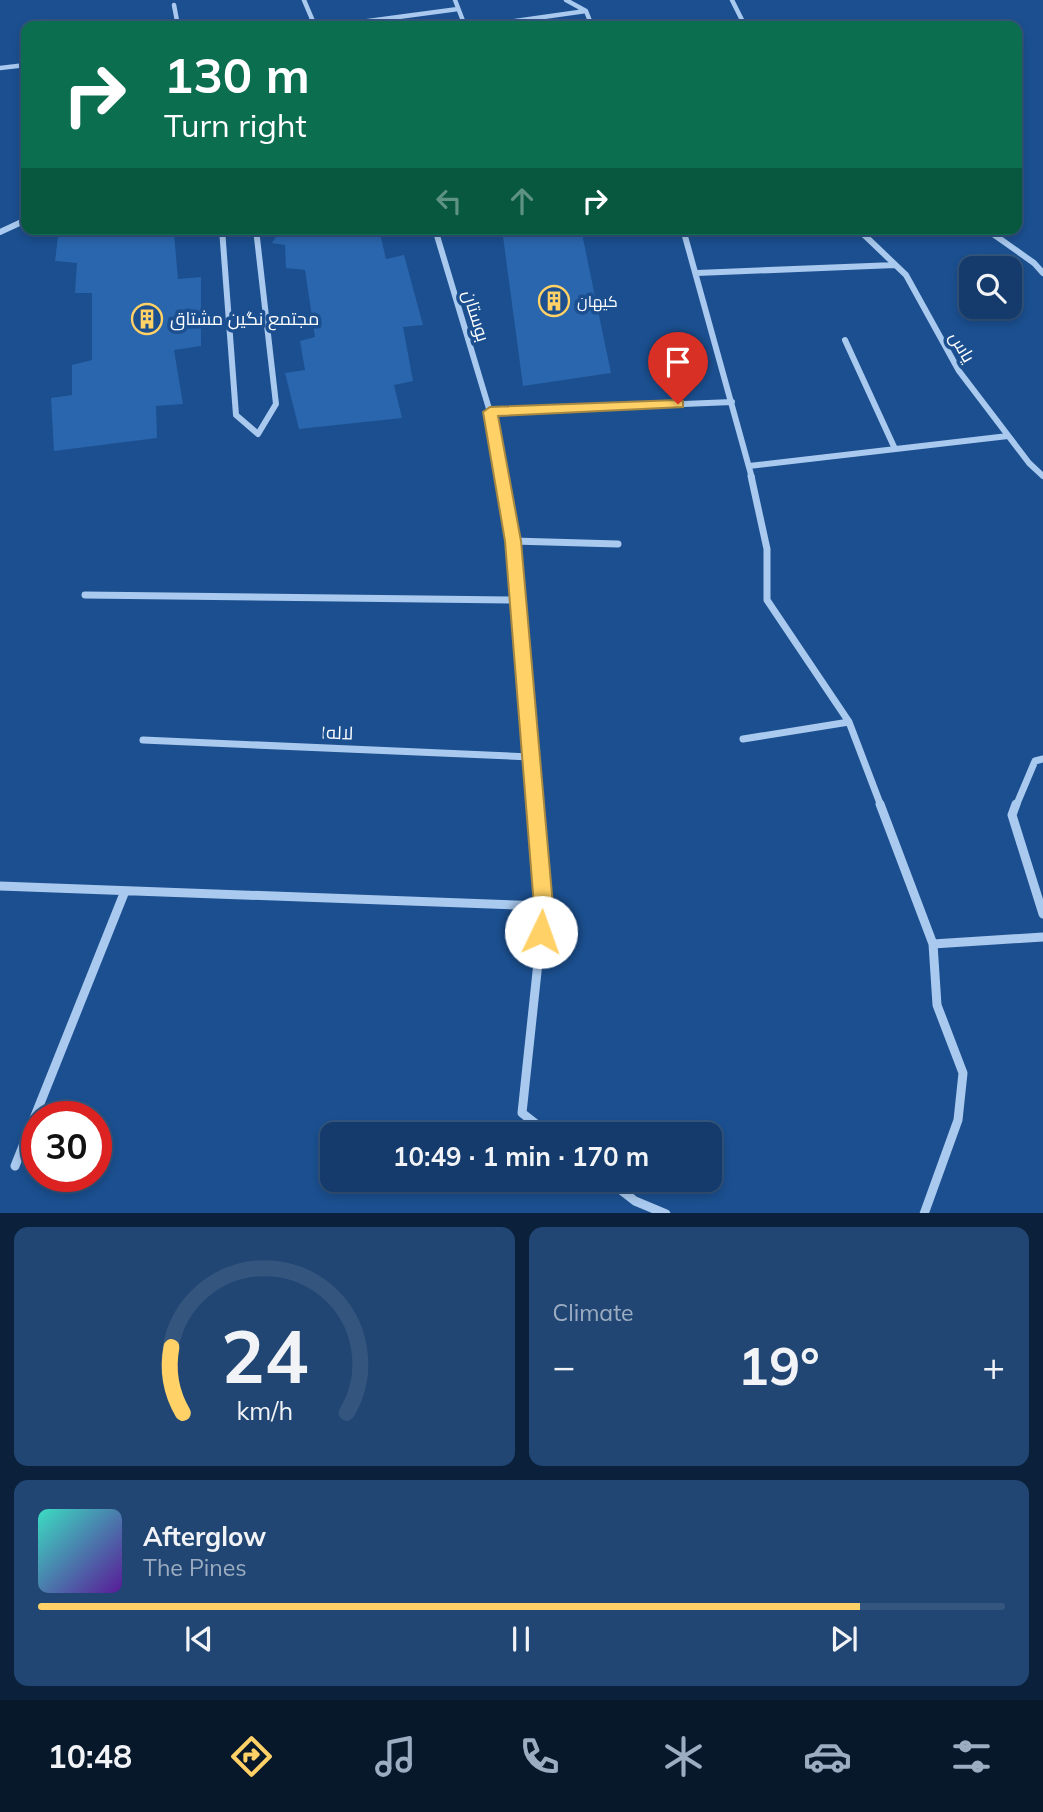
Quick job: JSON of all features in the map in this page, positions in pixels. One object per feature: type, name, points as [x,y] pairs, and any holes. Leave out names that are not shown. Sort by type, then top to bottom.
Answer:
[{"type":"street","points":[[304,0],[313,21]]},
{"type":"street","points":[[455,0],[463,21]]},
{"type":"street","points":[[566,0],[586,11],[590,21]]},
{"type":"street","points":[[732,0],[742,21]]},
{"type":"street","points":[[174,5],[177,21]]},
{"type":"street","points":[[368,21],[458,9]]},
{"type":"street","points":[[515,21],[586,11]]},
{"type":"street","points":[[0,68],[21,66]]},
{"type":"street","points":[[0,232],[21,222]]},
{"type":"street","points":[[222,235],[236,415],[258,434],[276,404],[257,235]]},
{"type":"street","name":"بوستان","points":[[437,235],[490,412],[513,541],[544,906],[522,1113],[534,1122]]},
{"type":"street","points":[[686,235],[749,466],[767,549],[767,600],[849,722],[933,944],[937,1005],[963,1073],[958,1120],[924,1213]]},
{"type":"street","name":"یاس","points":[[864,235],[906,275],[959,371],[1043,477]]},
{"type":"street","points":[[994,235],[1034,263],[1043,274]]},
{"type":"street","points":[[697,273],[895,265]]},
{"type":"street","points":[[845,340],[895,449]]},
{"type":"street","points":[[490,412],[732,402]]},
{"type":"street","points":[[749,466],[1008,436]]},
{"type":"street","points":[[513,541],[618,544]]},
{"type":"street","points":[[85,595],[516,600]]},
{"type":"street","points":[[743,739],[849,722]]},
{"type":"street","name":"لاله۱","points":[[143,740],[530,757]]},
{"type":"street","points":[[1043,759],[1035,761],[1012,815],[1043,914]]},
{"type":"street","points":[[0,886],[544,906]]},
{"type":"street","points":[[15,1166],[125,891]]},
{"type":"street","points":[[933,944],[1043,937]]},
{"type":"street","points":[[623,1192],[635,1201],[666,1213]]},
{"type":"building","name":"مجتمع نگین مشتاق","points":[[58,235],[174,235],[178,279],[201,277],[201,346],[174,350],[183,404],[156,406],[157,438],[54,451],[51,398],[72,395],[72,365],[92,360],[92,293],[75,293],[77,263],[55,261]]},
{"type":"building","name":"مجتمع نگین مشتاق","points":[[277,235],[380,235],[386,259],[404,255],[423,325],[403,327],[413,381],[394,385],[402,418],[299,429],[285,373],[305,370],[300,341],[315,337],[305,270],[286,268],[285,245],[272,243]]},
{"type":"building","name":"کیهان","points":[[503,235],[582,235],[611,373],[523,386]]},
{"type":"place","name":"کیهان","points":[[554,301]]},
{"type":"place","name":"مجتمع نگین مشتاق","points":[[147,319]]},
{"type":"route","points":[[541,932],[544,906],[513,541],[490,412],[678,404]]}]
